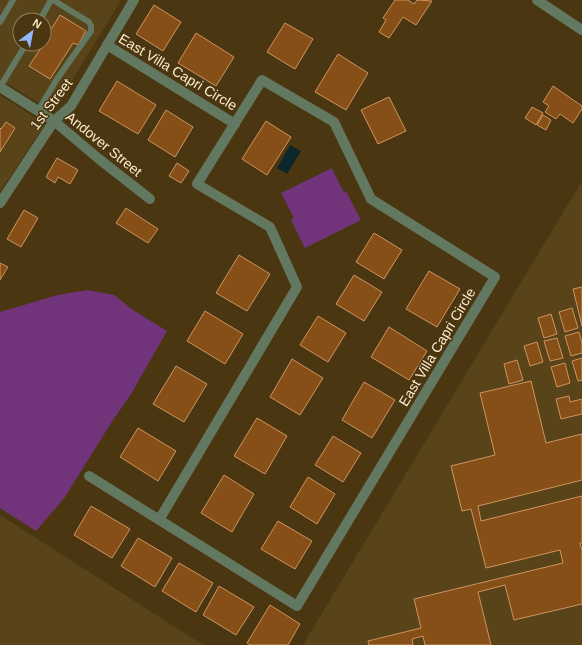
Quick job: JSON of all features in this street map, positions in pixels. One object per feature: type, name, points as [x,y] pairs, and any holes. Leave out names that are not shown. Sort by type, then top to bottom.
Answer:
[{"type":"street","name":"1st Street","points":[[0,202],[54,121],[71,106],[134,0]]},
{"type":"street","points":[[537,0],[582,30]]},
{"type":"street","name":"East Villa Capri Circle","points":[[106,45],[235,124]]},
{"type":"street","name":"East Villa Capri Circle","points":[[89,476],[159,520],[298,606],[495,277],[371,199],[334,122],[262,80],[197,184],[270,227],[297,287],[159,520]]},
{"type":"street","name":"Andover Street","points":[[0,87],[54,121],[150,199]]},
{"type":"lane","points":[[0,22],[13,0]]},
{"type":"lane","points":[[38,111],[57,79],[91,31],[89,22],[52,0],[45,12]]},
{"type":"lane","points":[[0,87],[21,52]]},
{"type":"shaded area","points":[[0,0],[121,0],[53,112],[0,79]]},
{"type":"shaded area","points":[[0,95],[45,124],[0,192]]},
{"type":"shaded area","points":[[332,168],[344,193],[346,191],[361,220],[305,248],[291,220],[294,218],[281,193]]},
{"type":"shaded area","points":[[582,181],[582,645],[303,645]]},
{"type":"shaded area","points":[[87,290],[114,295],[133,310],[167,331],[131,394],[65,497],[36,531],[0,508],[0,312],[58,295]]},
{"type":"shaded area","points":[[0,515],[203,645],[0,645]]},
{"type":"water","points":[[290,145],[301,151],[287,174],[277,168]]},
{"type":"building","points":[[395,0],[408,0],[414,4],[417,0],[432,1],[416,25],[403,17],[389,38],[379,32],[386,20],[383,18]]},
{"type":"building","points":[[154,5],[181,22],[163,51],[136,34]]},
{"type":"building","points":[[60,15],[86,31],[78,45],[73,43],[50,79],[29,66],[38,52],[52,52],[52,28]]},
{"type":"building","points":[[285,23],[313,39],[295,69],[267,52]]},
{"type":"building","points":[[196,33],[234,57],[216,86],[178,63]]},
{"type":"building","points":[[338,54],[368,73],[346,110],[315,92]]},
{"type":"building","points":[[117,81],[156,105],[138,134],[99,111]]},
{"type":"building","points":[[553,86],[582,106],[582,109],[573,123],[560,114],[556,119],[545,112],[549,106],[543,102]]},
{"type":"building","points":[[389,97],[406,131],[378,144],[361,110]]},
{"type":"building","points":[[532,107],[543,113],[536,125],[525,118]]},
{"type":"building","points":[[166,110],[193,127],[175,157],[148,140]]},
{"type":"building","points":[[543,115],[551,120],[546,130],[537,125]]},
{"type":"building","points":[[266,121],[291,137],[267,175],[242,159]]},
{"type":"building","points":[[6,122],[15,128],[0,152],[0,128],[1,129]]},
{"type":"building","points":[[57,158],[78,170],[70,184],[58,177],[55,183],[46,177]]},
{"type":"building","points":[[177,163],[189,171],[181,183],[169,176]]},
{"type":"building","points":[[126,208],[158,229],[148,243],[116,223]]},
{"type":"building","points":[[24,210],[38,218],[21,247],[7,239]]},
{"type":"building","points":[[374,233],[402,250],[384,279],[356,262]]},
{"type":"building","points":[[239,255],[270,274],[247,311],[216,293]]},
{"type":"building","points":[[0,263],[8,267],[0,280]]},
{"type":"building","points":[[429,271],[460,289],[437,327],[406,309]]},
{"type":"building","points":[[354,275],[382,292],[364,321],[336,304]]},
{"type":"building","points":[[582,287],[582,326],[573,289]]},
{"type":"building","points":[[572,308],[578,328],[565,332],[559,312]]},
{"type":"building","points":[[205,311],[243,334],[225,364],[187,341]]},
{"type":"building","points":[[551,314],[557,334],[544,338],[538,318]]},
{"type":"building","points":[[318,316],[346,333],[328,362],[300,345]]},
{"type":"building","points":[[389,327],[427,351],[409,380],[371,357]]},
{"type":"building","points":[[579,332],[582,343],[582,353],[571,356],[565,336]]},
{"type":"building","points":[[557,338],[563,358],[550,361],[544,341]]},
{"type":"building","points":[[537,342],[543,362],[530,366],[524,346]]},
{"type":"building","points":[[582,358],[582,380],[578,381],[572,361]]},
{"type":"building","points":[[292,359],[323,378],[300,415],[270,397]]},
{"type":"building","points":[[517,360],[523,380],[509,384],[504,364]]},
{"type":"building","points":[[565,363],[570,383],[557,387],[551,367]]},
{"type":"building","points":[[176,366],[207,384],[184,422],[153,404]]},
{"type":"building","points":[[531,381],[546,443],[582,434],[582,480],[478,506],[481,521],[582,496],[582,543],[580,543],[582,550],[582,604],[514,620],[505,585],[478,592],[491,645],[425,645],[423,636],[412,639],[413,645],[369,645],[368,641],[421,628],[414,599],[563,563],[560,550],[486,568],[471,509],[462,511],[451,466],[495,455],[480,393]]},
{"type":"building","points":[[364,382],[395,400],[372,438],[342,420]]},
{"type":"building","points":[[569,396],[570,402],[582,399],[582,414],[561,419],[556,399]]},
{"type":"building","points":[[257,418],[287,436],[265,474],[234,456]]},
{"type":"building","points":[[138,428],[176,451],[158,481],[120,457]]},
{"type":"building","points":[[333,436],[361,453],[343,482],[315,465]]},
{"type":"building","points":[[224,475],[254,494],[232,532],[201,513]]},
{"type":"building","points":[[308,477],[335,494],[317,524],[290,507]]},
{"type":"building","points":[[91,506],[130,529],[112,558],[74,535]]},
{"type":"building","points":[[278,521],[312,541],[295,569],[261,549]]},
{"type":"building","points":[[138,538],[172,558],[155,587],[121,566]]},
{"type":"building","points":[[179,563],[213,583],[196,612],[162,591]]},
{"type":"building","points":[[219,586],[254,607],[236,635],[203,615]]},
{"type":"building","points":[[270,605],[300,624],[288,645],[250,645],[247,643]]}]
